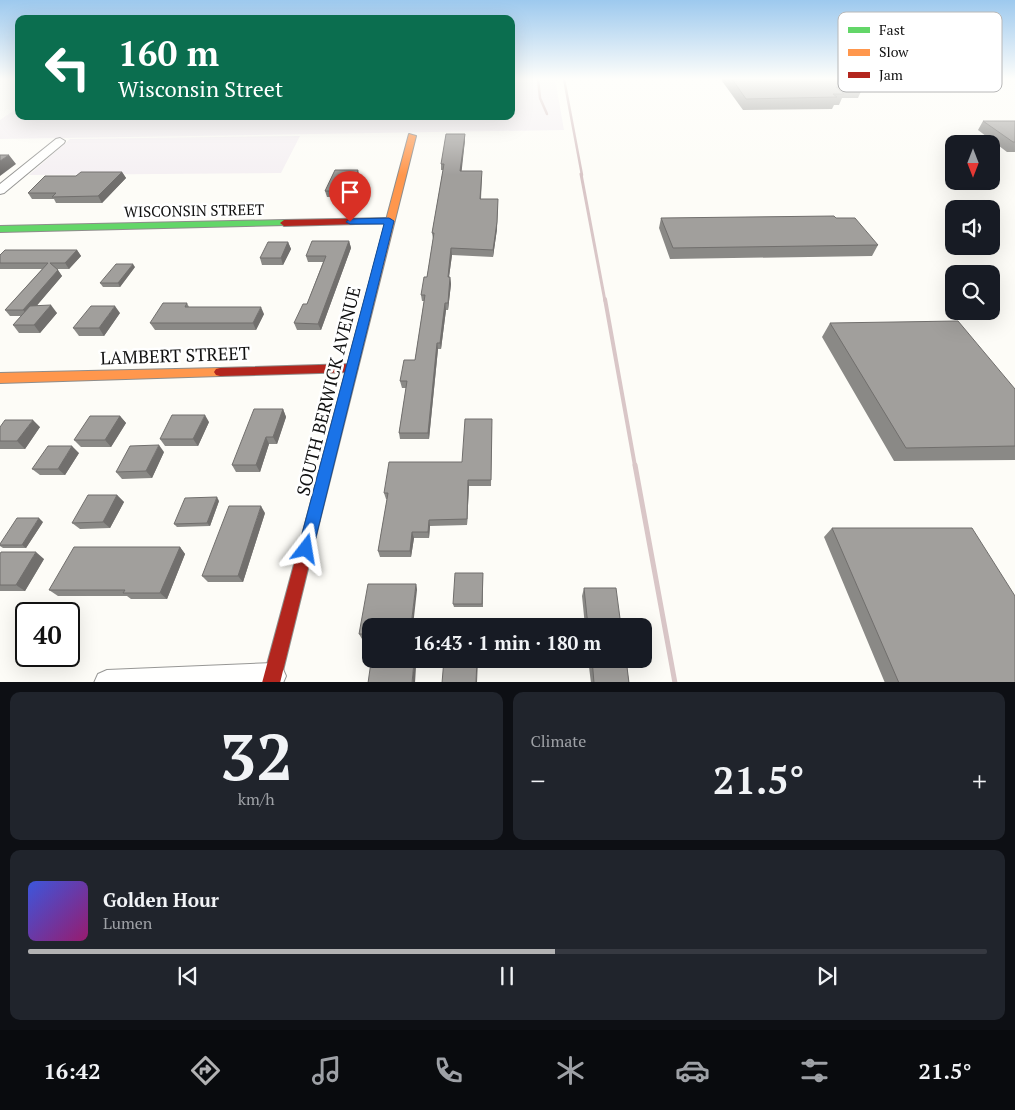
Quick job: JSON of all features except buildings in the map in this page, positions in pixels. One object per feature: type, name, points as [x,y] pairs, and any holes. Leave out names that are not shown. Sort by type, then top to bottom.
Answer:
[{"type":"street","name":"SOUTH BERWICK AVENUE","points":[[272,679],[412,136]]},
{"type":"street","points":[[0,190],[60,141]]},
{"type":"street","name":"WISCONSIN STREET","points":[[0,229],[389,221]]},
{"type":"street","name":"LAMBERT STREET","points":[[0,378],[352,368]]},
{"type":"street","points":[[107,682],[272,679]]},
{"type":"shaded area","points":[[13,111],[15,111],[15,120],[515,120],[515,111],[561,111],[564,130],[0,139],[0,120]]},
{"type":"shaded area","points":[[300,136],[281,173],[29,175],[70,139]]},
{"type":"railway","points":[[570,111],[582,175]]},
{"type":"railway","points":[[581,174],[605,301]]},
{"type":"railway","points":[[605,299],[635,466]]},
{"type":"railway","points":[[635,465],[675,682]]},
{"type":"traffic: fast","points":[[0,229],[284,223]]},
{"type":"traffic: slow","points":[[313,520],[412,136]]},
{"type":"traffic: slow","points":[[0,378],[220,372]]},
{"type":"traffic: jam","points":[[284,223],[389,221]]},
{"type":"traffic: jam","points":[[220,372],[352,368]]},
{"type":"traffic: jam","points":[[271,682],[313,520]]},
{"type":"route","points":[[306,549],[389,221],[350,222]]}]
